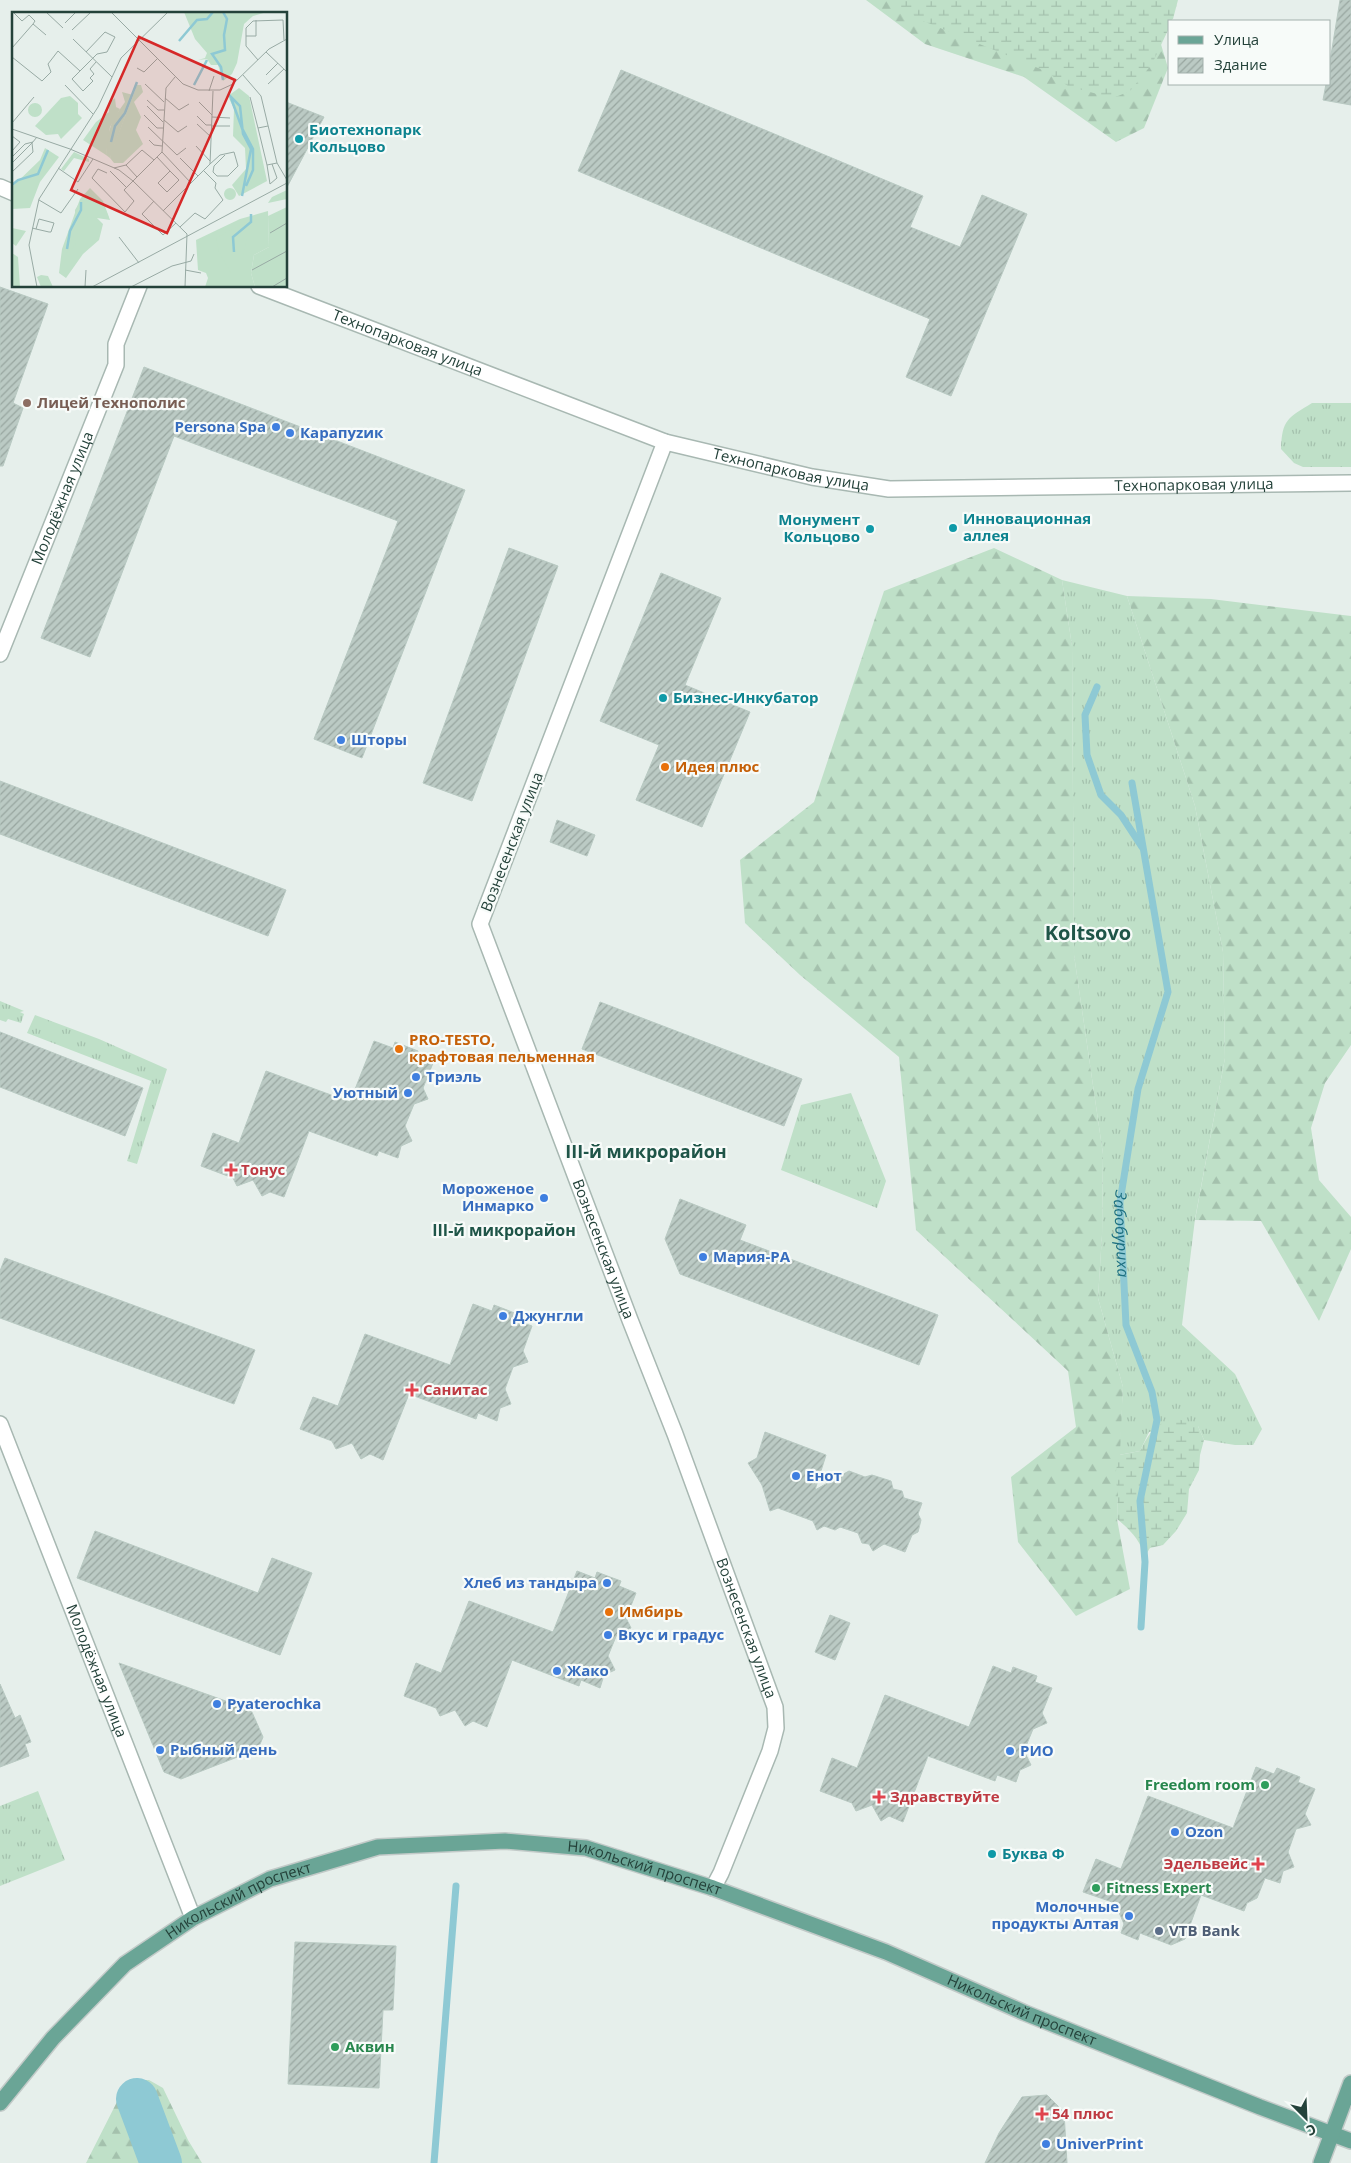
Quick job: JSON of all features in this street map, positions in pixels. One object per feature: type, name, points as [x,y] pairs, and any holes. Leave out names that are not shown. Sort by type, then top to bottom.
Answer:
[{"type":"main road","name":"Никольский проспект","points":[[0,2103],[53,2038],[125,1964],[193,1918],[270,1879],[378,1847],[505,1841],[586,1848],[713,1888],[886,1952],[1025,2013],[1351,2140]]},
{"type":"main road","points":[[1321,2163],[1351,2083]]},
{"type":"street","name":"Молодёжная улица","points":[[0,654],[116,365],[116,344],[138,288]]},
{"type":"street","name":"Технопарковая улица","points":[[265,288],[665,442],[812,477],[889,489],[1351,483]]},
{"type":"street","name":"Вознесенская улица","points":[[665,442],[480,924],[630,1320],[676,1434],[774,1706],[776,1728],[770,1751],[721,1873],[713,1888]]},
{"type":"street","name":"Молодёжная улица","points":[[0,1424],[193,1918]]},
{"type":"green space","points":[[866,0],[1170,0],[1155,24],[1168,68],[1144,128],[1116,142],[1024,77],[925,44]]},
{"type":"green space","points":[[888,0],[1178,0],[1173,19],[1168,20],[1168,30],[1152,64],[1130,91],[1118,96],[1108,97],[1068,86],[1043,70],[923,21]]},
{"type":"green space","points":[[1312,403],[1351,403],[1351,467],[1303,467],[1294,463],[1281,449],[1283,431],[1288,420]]},
{"type":"green space","points":[[994,548],[1062,580],[1072,646],[1074,955],[1103,1154],[1102,1235],[1098,1298],[1123,1387],[1117,1519],[1130,1589],[1076,1616],[1018,1542],[1011,1477],[1076,1427],[1068,1371],[916,1230],[899,1057],[800,975],[745,923],[740,860],[814,802],[884,591]]},
{"type":"green space","points":[[1062,580],[1127,596],[1195,806],[1223,952],[1225,1058],[1195,1219],[1182,1325],[1235,1374],[1262,1429],[1253,1445],[1235,1445],[1204,1440],[1198,1426],[1149,1432],[1140,1451],[1119,1455],[1123,1387],[1098,1298],[1102,1235],[1103,1154],[1074,955],[1072,646]]},
{"type":"green space","points":[[1127,596],[1211,599],[1351,616],[1351,1045],[1325,1083],[1311,1128],[1319,1180],[1351,1217],[1351,1249],[1319,1321],[1261,1221],[1195,1220],[1225,1058],[1223,952],[1195,806]]},
{"type":"green space","points":[[0,1001],[24,1011],[20,1012],[24,1014],[21,1023],[8,1019],[6,1022],[0,1020]]},
{"type":"green space","points":[[35,1015],[99,1039],[167,1069],[137,1164],[127,1161],[151,1081],[27,1033]]},
{"type":"green space","points":[[851,1093],[886,1181],[877,1208],[781,1170],[801,1105]]},
{"type":"green space","points":[[1178,1419],[1198,1426],[1204,1440],[1199,1470],[1189,1489],[1187,1513],[1176,1531],[1163,1545],[1150,1548],[1145,1556],[1143,1556],[1137,1540],[1117,1519],[1118,1493],[1115,1476],[1119,1455],[1140,1451],[1154,1429],[1170,1420]]},
{"type":"green space","points":[[38,1791],[65,1860],[0,1886],[0,1806]]},
{"type":"green space","points":[[140,2080],[149,2080],[163,2088],[188,2140],[202,2163],[86,2163],[121,2094],[131,2084]]},
{"type":"building","points":[[1340,0],[1351,0],[1351,105],[1323,100],[1326,85],[1331,85],[1331,55]]},
{"type":"building","points":[[621,70],[923,196],[910,227],[960,247],[982,195],[1027,214],[951,396],[906,377],[930,319],[578,171]]},
{"type":"building","name":"Биотехнопарк Кольцово","points":[[288,103],[324,117],[288,185]]},
{"type":"building","points":[[0,287],[48,304],[13,403],[23,408],[3,466],[0,466]]},
{"type":"building","points":[[144,367],[465,490],[362,758],[314,739],[398,521],[174,436],[90,657],[41,638]]},
{"type":"building","points":[[509,548],[558,566],[472,801],[423,783]]},
{"type":"building","name":"Бизнес-Инкубатор","points":[[661,573],[721,598],[685,685],[750,712],[702,827],[636,800],[659,745],[600,721]]},
{"type":"building","points":[[0,781],[286,890],[268,936],[0,834]]},
{"type":"building","points":[[557,820],[595,835],[587,856],[550,842]]},
{"type":"building","points":[[600,1002],[802,1079],[784,1126],[582,1049]]},
{"type":"building","points":[[0,1032],[143,1088],[125,1136],[0,1087]]},
{"type":"building","points":[[374,1041],[393,1048],[395,1042],[418,1051],[416,1057],[433,1063],[423,1088],[428,1099],[414,1104],[405,1126],[412,1141],[401,1146],[398,1158],[379,1151],[377,1156],[309,1131],[284,1197],[270,1192],[262,1196],[253,1180],[237,1186],[233,1178],[201,1166],[213,1133],[239,1143],[266,1071],[350,1102]]},
{"type":"building","points":[[680,1199],[746,1225],[740,1240],[938,1315],[919,1365],[680,1274],[665,1239]]},
{"type":"building","points":[[5,1258],[255,1350],[234,1404],[0,1318],[0,1271]]},
{"type":"building","points":[[473,1304],[492,1311],[494,1305],[517,1314],[515,1320],[532,1326],[523,1351],[528,1362],[513,1367],[505,1389],[511,1404],[500,1408],[497,1421],[478,1413],[476,1419],[409,1394],[383,1460],[370,1454],[361,1459],[352,1443],[336,1449],[332,1441],[300,1429],[313,1397],[338,1406],[365,1334],[450,1365]]},
{"type":"building","points":[[765,1432],[826,1455],[815,1490],[849,1471],[865,1477],[872,1475],[891,1481],[893,1489],[902,1491],[904,1498],[922,1503],[918,1514],[921,1520],[918,1532],[912,1535],[905,1552],[884,1544],[873,1551],[869,1544],[862,1543],[858,1533],[840,1527],[835,1530],[824,1526],[817,1530],[813,1521],[778,1508],[770,1511],[762,1485],[748,1463],[757,1458]]},
{"type":"building","points":[[95,1531],[258,1593],[272,1558],[312,1573],[280,1655],[77,1578]]},
{"type":"building","points":[[577,1571],[595,1578],[597,1572],[621,1581],[619,1586],[636,1593],[626,1618],[631,1628],[617,1634],[608,1656],[615,1670],[604,1675],[600,1688],[581,1680],[579,1686],[512,1660],[487,1727],[473,1721],[465,1726],[455,1710],[440,1716],[436,1708],[404,1696],[416,1663],[441,1673],[469,1601],[553,1632]]},
{"type":"building","points":[[830,1615],[850,1623],[835,1660],[815,1652]]},
{"type":"building","points":[[119,1663],[251,1710],[263,1737],[258,1749],[181,1779],[164,1772]]},
{"type":"building","points":[[993,1666],[1011,1673],[1013,1667],[1037,1676],[1035,1682],[1052,1688],[1042,1713],[1047,1723],[1033,1729],[1024,1751],[1031,1765],[1020,1770],[1016,1782],[997,1775],[995,1781],[928,1756],[903,1822],[889,1816],[881,1821],[872,1805],[856,1811],[852,1803],[820,1791],[832,1758],[857,1768],[885,1695],[969,1727]]},
{"type":"building","points":[[0,1684],[15,1718],[20,1715],[31,1742],[25,1744],[29,1756],[0,1767]]},
{"type":"building","points":[[1256,1767],[1274,1774],[1277,1768],[1300,1777],[1298,1782],[1315,1789],[1305,1814],[1311,1825],[1296,1829],[1288,1852],[1294,1867],[1283,1871],[1280,1883],[1265,1878],[1257,1898],[1247,1903],[1244,1911],[1201,1895],[1185,1939],[1171,1945],[1140,1933],[1138,1940],[1121,1933],[1124,1924],[1115,1903],[1083,1892],[1096,1859],[1121,1869],[1148,1796],[1233,1828]]},
{"type":"building","name":"Аквин","points":[[295,1942],[396,1946],[393,2010],[383,2010],[379,2088],[288,2084]]},
{"type":"building","points":[[1047,2095],[1064,2112],[1067,2163],[985,2163],[999,2133],[1022,2097]]},
{"type":"waterway","points":[[1097,687],[1085,715],[1087,755],[1101,795],[1121,815],[1142,847]]},
{"type":"waterway","name":"Забобуриха","points":[[1132,783],[1168,992],[1138,1089],[1120,1202],[1126,1325],[1152,1392],[1157,1420],[1140,1501],[1145,1562],[1141,1627]]},
{"type":"waterway","points":[[434,2163],[456,1886]]},
{"type":"waterway","name":"Забобуриха","points":[[137,2099],[161,2163]]},
{"type":"place","name":"Биотехнопарк Кольцово","points":[[299,139]]},
{"type":"place","name":"Лицей Технополис","points":[[27,403]]},
{"type":"place","name":"Persona Spa","points":[[276,427]]},
{"type":"place","name":"Карапуzик","points":[[290,433]]},
{"type":"place","name":"Инновационная аллея","points":[[953,528]]},
{"type":"place","name":"Монумент Кольцово","points":[[870,529]]},
{"type":"place","name":"Бизнес-Инкубатор","points":[[663,698]]},
{"type":"place","name":"Шторы","points":[[341,740]]},
{"type":"place","name":"Идея плюс","points":[[665,767]]},
{"type":"place","name":"PRO-TESTO, крафтовая пельменная","points":[[399,1049]]},
{"type":"place","name":"Триэль","points":[[416,1077]]},
{"type":"place","name":"Уютный","points":[[408,1093]]},
{"type":"place","name":"Тонус","points":[[231,1170]]},
{"type":"place","name":"Мороженое Инмарко","points":[[544,1198]]},
{"type":"place","name":"Мария-РА","points":[[703,1257]]},
{"type":"place","name":"Джунгли","points":[[503,1316]]},
{"type":"place","name":"Санитас","points":[[412,1390]]},
{"type":"place","name":"Енот","points":[[796,1476]]},
{"type":"place","name":"Хлеб из тандыра","points":[[607,1583]]},
{"type":"place","name":"Имбирь","points":[[609,1612]]},
{"type":"place","name":"Вкус и градус","points":[[608,1635]]},
{"type":"place","name":"Жако","points":[[557,1671]]},
{"type":"place","name":"Pyaterochka","points":[[217,1704]]},
{"type":"place","name":"Рыбный день","points":[[160,1750]]},
{"type":"place","name":"РИО","points":[[1010,1751]]},
{"type":"place","name":"Freedom room","points":[[1265,1785]]},
{"type":"place","name":"Здравствуйте","points":[[879,1797]]},
{"type":"place","name":"Ozon","points":[[1175,1832]]},
{"type":"place","name":"Буква Ф","points":[[992,1854]]},
{"type":"place","name":"Эдельвейс","points":[[1258,1864]]},
{"type":"place","name":"Fitness Expert","points":[[1096,1888]]},
{"type":"place","name":"Молочные продукты Алтая","points":[[1129,1916]]},
{"type":"place","name":"VTB Bank","points":[[1159,1931]]},
{"type":"place","name":"Аквин","points":[[335,2047]]},
{"type":"place","name":"54 плюс","points":[[1042,2114]]},
{"type":"place","name":"UniverPrint","points":[[1046,2144]]},
{"type":"district","name":"Koltsovo","points":[[1088,933]]},
{"type":"district","name":"III-й микрорайон","points":[[646,1152]]},
{"type":"district","name":"III-й микрорайон","points":[[504,1230]]}]
